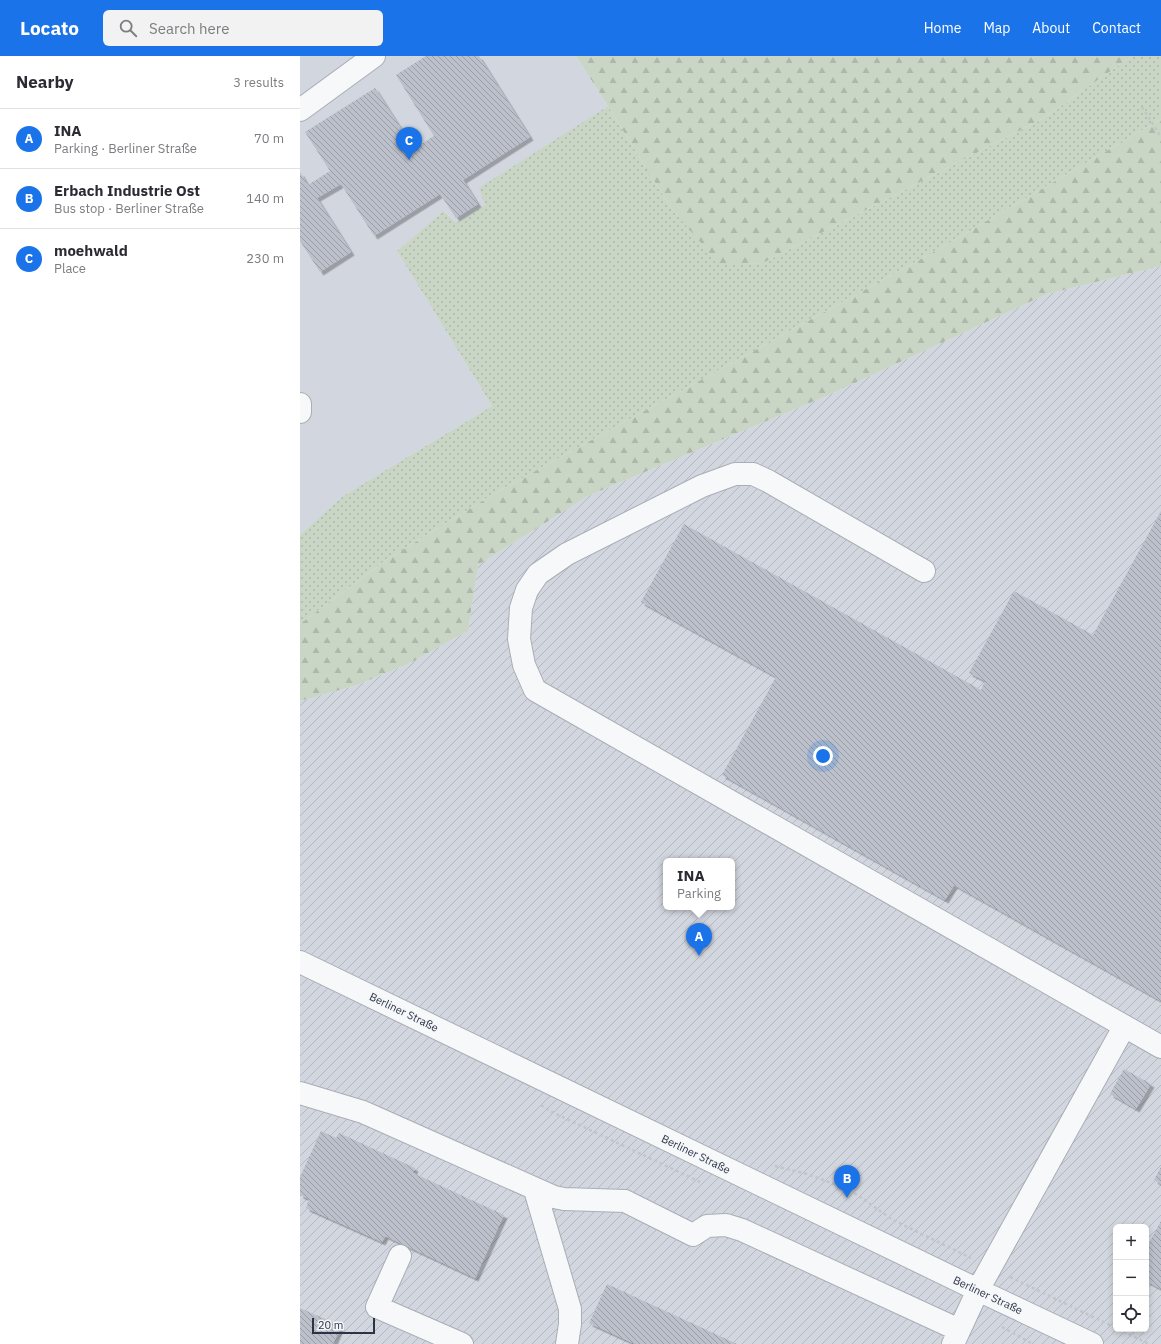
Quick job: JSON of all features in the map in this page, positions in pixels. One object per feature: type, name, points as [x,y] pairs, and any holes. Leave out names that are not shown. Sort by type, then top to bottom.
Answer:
[{"type":"street","points":[[300,110],[374,56]]},
{"type":"street","points":[[300,404],[300,412]]},
{"type":"street","points":[[924,571],[768,481],[753,474],[735,474],[702,486],[619,527],[567,554],[538,574],[527,590],[522,608],[519,639],[524,665],[535,690],[1161,1047]]},
{"type":"street","name":"Berliner Straße","points":[[300,962],[1092,1344]]},
{"type":"street","points":[[300,1093],[363,1112],[535,1190],[554,1197],[564,1199],[626,1201],[693,1235],[707,1226],[726,1225],[750,1234],[956,1337],[978,1290],[1124,1027]]},
{"type":"street","points":[[535,1190],[570,1309],[570,1324],[567,1344]]},
{"type":"street","points":[[400,1256],[377,1307],[462,1344]]},
{"type":"path","points":[[1142,107],[1161,137]]},
{"type":"path","points":[[774,1166],[807,1174],[850,1190],[893,1220],[1113,1327]]},
{"type":"path","points":[[1123,1332],[1149,1344]]},
{"type":"shaded area","points":[[300,56],[576,56],[608,106],[480,188],[485,205],[456,224],[445,211],[397,251],[492,406],[343,496],[300,535]]},
{"type":"shaded area","points":[[1161,266],[1161,1344],[300,1344],[300,701],[357,685],[408,664],[468,631],[478,565],[588,496],[831,394],[1047,294]]},
{"type":"green space","points":[[576,56],[1132,56],[1042,119],[763,263],[720,265],[671,208]]},
{"type":"green space","points":[[1132,56],[1161,56],[1161,119],[939,249],[497,492],[386,560],[300,624],[300,535],[343,496],[492,406],[397,251],[444,211],[456,223],[485,205],[479,188],[608,106],[671,208],[720,264],[763,263],[1042,119]]},
{"type":"green space","points":[[1161,119],[1161,266],[1047,294],[831,394],[588,496],[478,565],[468,631],[408,664],[357,685],[300,701],[300,624],[386,560],[497,492],[939,249]]},
{"type":"building","points":[[426,56],[479,56],[530,137],[463,180],[478,204],[456,218],[440,194],[374,236],[341,184],[317,198],[351,252],[320,272],[300,241],[300,172],[308,185],[330,171],[305,132],[375,88],[414,149],[434,136],[396,75]]},
{"type":"building","points":[[1161,511],[1161,1001],[954,885],[945,900],[722,775],[776,677],[641,602],[684,524],[981,690],[985,681],[969,673],[1014,591],[1093,635]]},
{"type":"building","points":[[1124,1069],[1151,1084],[1136,1109],[1110,1094]]},
{"type":"building","points":[[321,1131],[336,1138],[339,1133],[415,1168],[413,1173],[504,1215],[475,1278],[385,1236],[382,1242],[306,1208],[309,1199],[300,1195],[300,1177]]},
{"type":"building","points":[[1161,1167],[1161,1184],[1154,1180]]},
{"type":"building","points":[[1161,1221],[1161,1289],[1149,1283],[1149,1243]]},
{"type":"building","points":[[607,1284],[737,1344],[635,1344],[589,1323]]},
{"type":"building","points":[[300,1308],[341,1326],[333,1344],[300,1344]]},
{"type":"place","name":"moehwald","points":[[409,160]]},
{"type":"place","name":"INA","points":[[699,956]]},
{"type":"place","name":"Erbach Industrie Ost","points":[[847,1198]]}]
